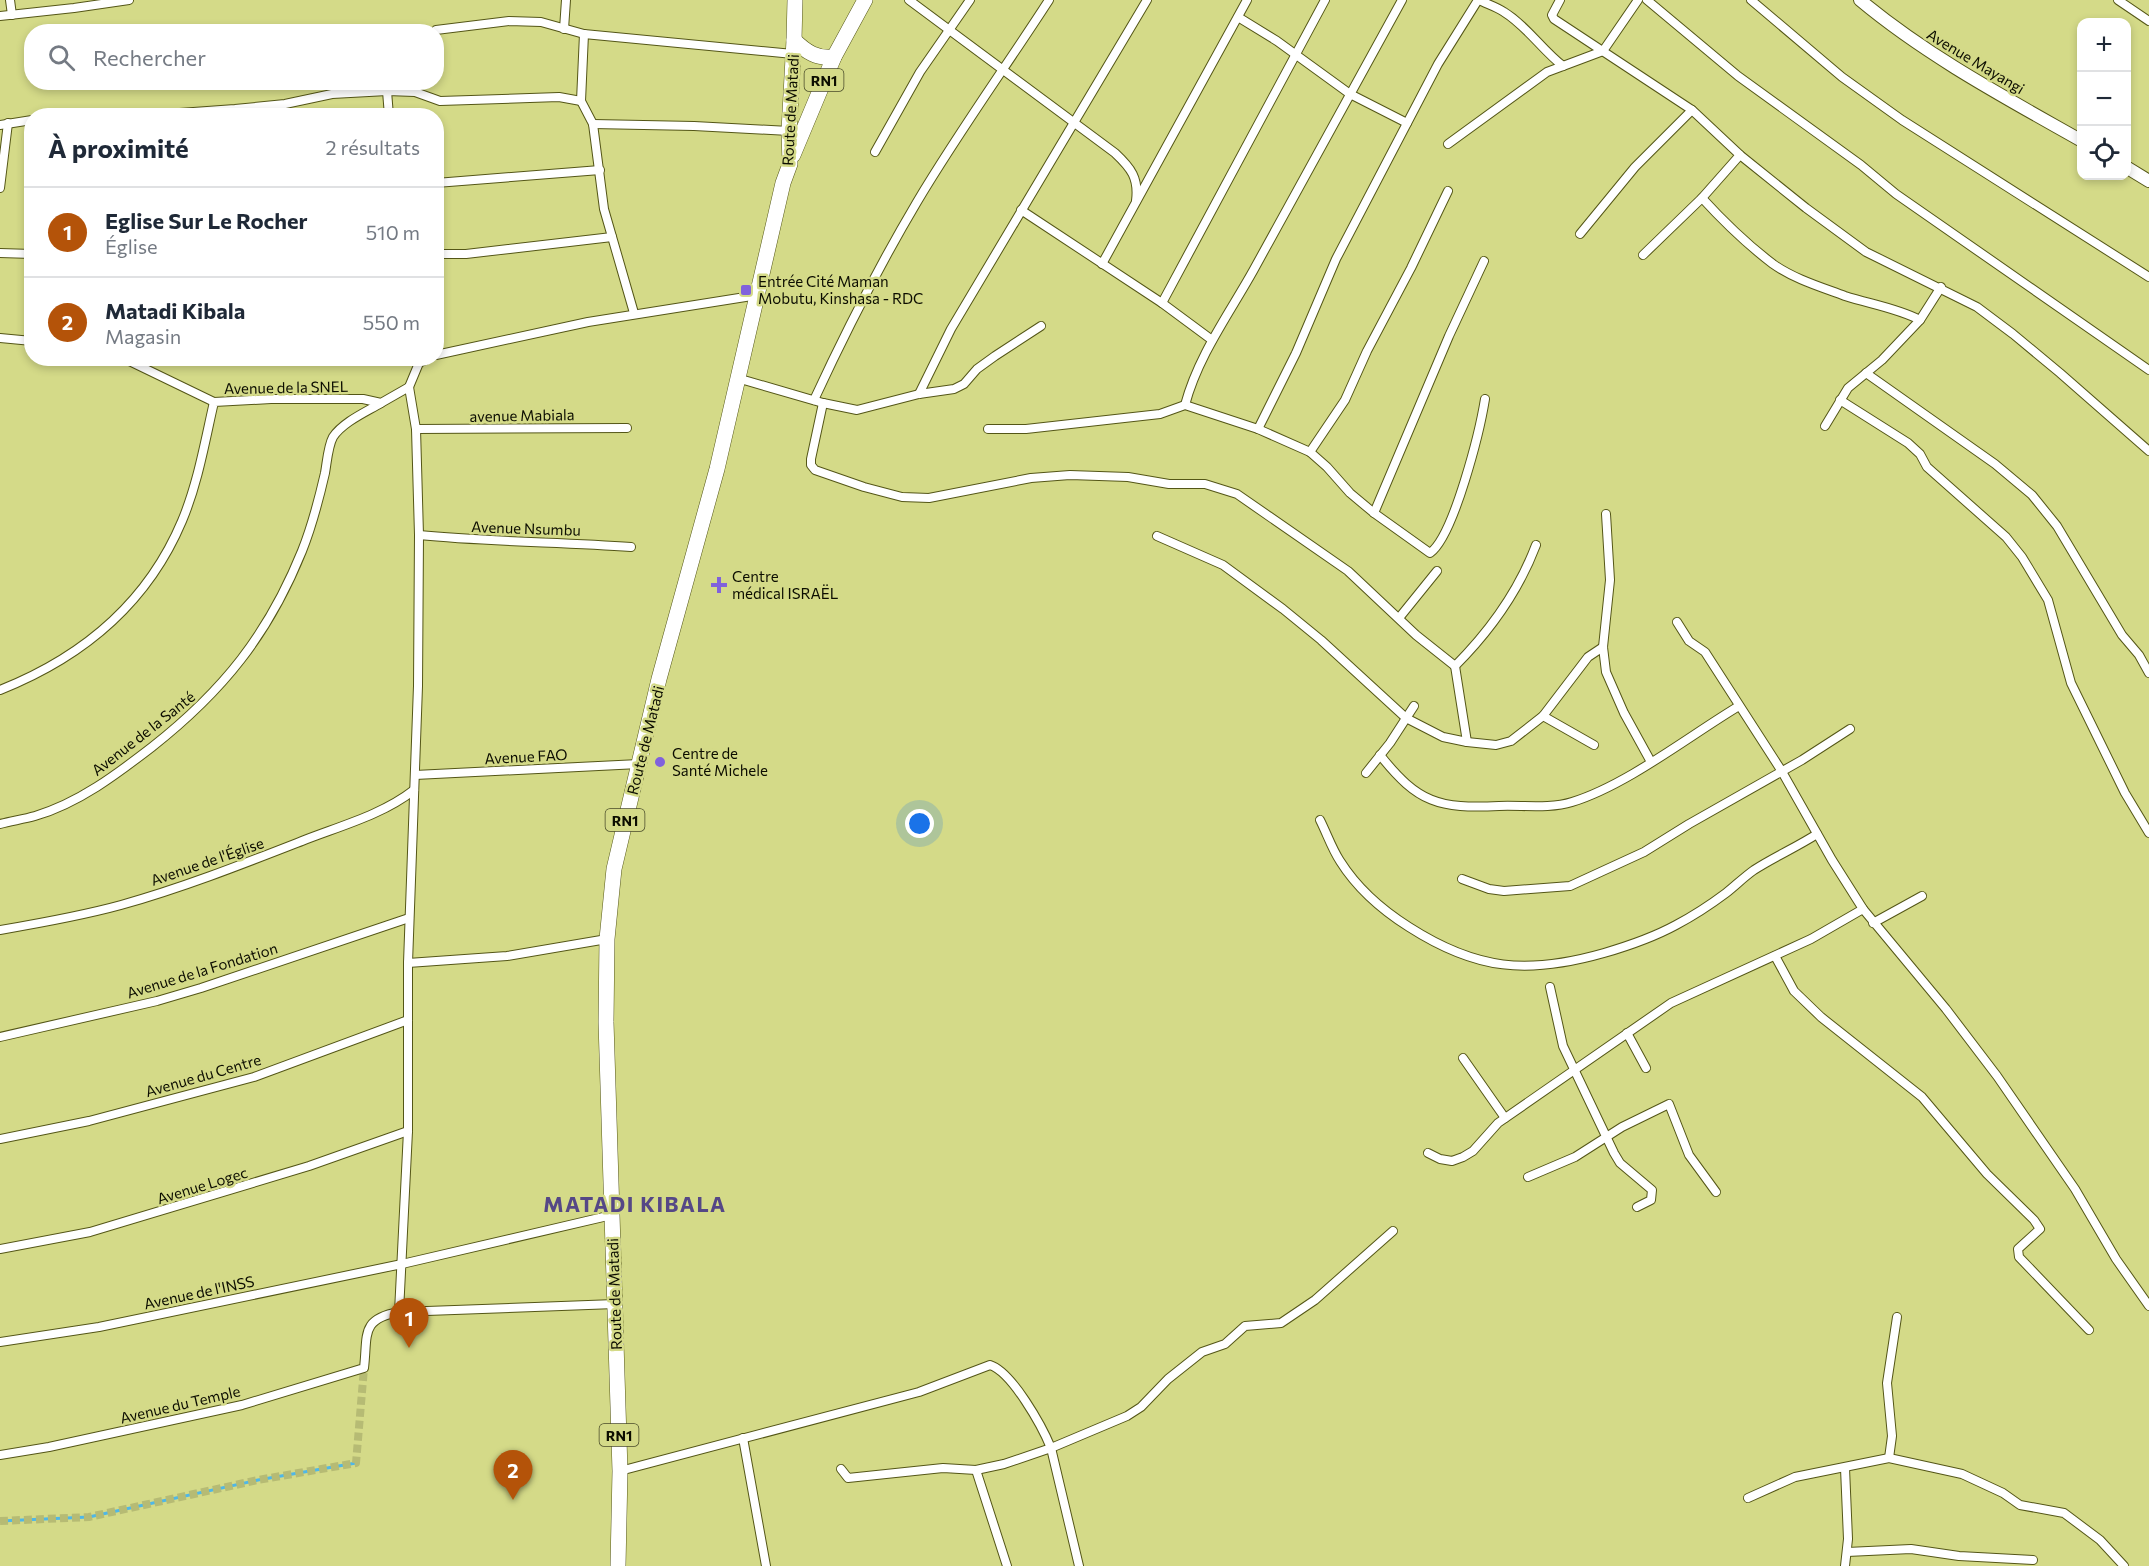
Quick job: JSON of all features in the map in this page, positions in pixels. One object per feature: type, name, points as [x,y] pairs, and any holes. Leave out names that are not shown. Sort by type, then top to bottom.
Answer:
[{"type":"highway","name":"Route de Matadi","points":[[618,1566],[620,1471],[606,1022],[607,939],[614,869],[660,679],[717,469],[783,183],[790,164],[789,131],[795,0]]},
{"type":"highway","name":"RN1","points":[[790,164],[834,57],[865,0]]},
{"type":"highway","points":[[794,47],[824,58],[834,57]]},
{"type":"street","points":[[10,0],[12,15]]},
{"type":"street","points":[[0,16],[129,0]]},
{"type":"street","points":[[564,29],[567,0]]},
{"type":"street","points":[[909,0],[1102,142],[1130,166],[1136,179],[1136,201]]},
{"type":"street","points":[[875,152],[920,72],[970,0]]},
{"type":"street","points":[[1049,0],[916,204],[873,282],[819,402],[811,465],[815,470],[902,497],[920,498],[956,494],[1031,478],[1070,475],[1128,477],[1168,484],[1205,484],[1237,494],[1348,571],[1444,659],[1455,666],[1467,742]]},
{"type":"street","points":[[919,394],[951,329],[1147,0]]},
{"type":"street","points":[[1102,264],[1247,0]]},
{"type":"street","points":[[1162,303],[1325,0]]},
{"type":"street","points":[[1185,405],[1189,389],[1212,340],[1250,276],[1401,0]]},
{"type":"street","points":[[1258,429],[1296,352],[1336,260],[1438,64],[1478,0],[1504,11],[1563,66]]},
{"type":"street","points":[[1560,0],[1552,15],[1554,19],[1692,110],[1740,155],[1866,252],[1941,287],[1977,307],[2013,334],[2149,452]]},
{"type":"street","points":[[1448,144],[1532,81],[1547,72],[1603,51],[1638,0]]},
{"type":"street","points":[[1647,0],[1730,69],[1861,165],[1896,194],[2149,370]]},
{"type":"street","points":[[1751,0],[1842,77],[1902,120],[2149,277]]},
{"type":"street","name":"Avenue Mayangi","points":[[1860,0],[1924,48],[2077,138]]},
{"type":"street","points":[[2118,0],[2149,21]]},
{"type":"street","points":[[1238,16],[1350,94],[1407,123]]},
{"type":"street","points":[[444,29],[509,21],[540,22],[584,34],[794,47]]},
{"type":"street","points":[[584,34],[581,101],[593,124],[604,209],[634,313]]},
{"type":"street","points":[[236,108],[275,105],[332,94],[387,91],[415,92],[440,100],[559,97],[581,101]]},
{"type":"street","points":[[387,91],[388,108]]},
{"type":"street","points":[[1580,234],[1635,167],[1692,110]]},
{"type":"street","points":[[0,188],[4,124],[24,121]]},
{"type":"street","points":[[593,124],[789,131]]},
{"type":"street","points":[[1643,255],[1702,198],[1740,155]]},
{"type":"street","points":[[444,182],[600,170]]},
{"type":"street","points":[[2131,170],[2149,181]]},
{"type":"street","points":[[1310,452],[1345,400],[1367,351],[1449,191]]},
{"type":"street","points":[[1702,198],[1721,219],[1774,264],[1813,284],[1880,307],[1906,313],[1920,320]]},
{"type":"street","points":[[1021,210],[1162,303],[1212,340]]},
{"type":"street","points":[[444,254],[488,252],[612,237]]},
{"type":"street","points":[[0,253],[24,254]]},
{"type":"street","points":[[1374,513],[1449,336],[1484,261]]},
{"type":"street","points":[[1825,426],[1848,388],[1882,360],[1920,320],[1941,287]]},
{"type":"street","points":[[444,353],[634,313],[681,308],[758,295]]},
{"type":"street","points":[[737,378],[819,402],[857,410],[919,394],[954,389],[964,384],[977,369],[1041,326]]},
{"type":"street","points":[[0,338],[24,340]]},
{"type":"street","points":[[140,366],[214,402]]},
{"type":"street","points":[[416,366],[409,387],[416,429],[419,535],[418,686],[408,963],[408,1131],[399,1312],[615,1304]]},
{"type":"street","points":[[1866,373],[1995,464],[2032,495],[2057,526],[2122,635],[2139,655],[2149,673]]},
{"type":"street","points":[[381,403],[409,387]]},
{"type":"street","name":"Avenue de la SNEL","points":[[0,690],[29,679],[61,661],[92,639],[129,605],[154,573],[174,537],[190,498],[214,402],[353,399],[381,403]]},
{"type":"street","points":[[988,429],[1026,429],[1160,414],[1185,405],[1258,429],[1310,452],[1350,493],[1428,553],[1440,543],[1448,528],[1474,447],[1485,399]]},
{"type":"street","points":[[1840,400],[1908,443],[1920,454],[1927,467],[2006,537],[2022,557],[2048,600],[2072,683],[2125,792],[2149,833]]},
{"type":"street","name":"Avenue de la Santé","points":[[0,824],[37,816],[87,793],[124,769],[169,734],[209,698],[256,640],[273,614],[292,577],[318,500],[333,438],[355,419],[381,403]]},
{"type":"street","name":"avenue Mabiala","points":[[416,429],[627,428]]},
{"type":"street","points":[[1606,514],[1610,580],[1603,647],[1606,672],[1624,713],[1651,762]]},
{"type":"street","name":"Avenue Nsumbu","points":[[419,535],[632,547]]},
{"type":"street","points":[[1157,536],[1222,565],[1328,645],[1406,718],[1443,737],[1496,745],[1511,741],[1543,716],[1588,657],[1603,647]]},
{"type":"street","points":[[1455,666],[1484,633],[1519,583],[1536,545]]},
{"type":"street","points":[[1399,618],[1437,571]]},
{"type":"street","points":[[1677,622],[1689,641],[1705,652],[1781,770],[1863,909],[1946,1009],[1997,1076],[2075,1189],[2116,1259],[2149,1306]]},
{"type":"street","points":[[1366,773],[1414,706]]},
{"type":"street","points":[[1380,755],[1405,784],[1432,802],[1458,807],[1571,803],[1617,782],[1739,706]]},
{"type":"street","points":[[1543,716],[1594,745]]},
{"type":"street","points":[[1462,879],[1489,889],[1504,891],[1570,886],[1644,852],[1781,770],[1802,760],[1850,729]]},
{"type":"street","name":"Avenue FAO","points":[[415,775],[639,764]]},
{"type":"street","name":"Avenue de l'Église","points":[[0,930],[74,917],[123,905],[257,859],[372,814],[414,790]]},
{"type":"street","points":[[1320,820],[1339,860],[1369,896],[1387,912],[1434,944],[1495,964],[1526,967],[1556,965],[1584,959],[1617,949],[1674,926],[1727,892],[1753,871],[1817,834]]},
{"type":"street","points":[[1873,923],[1922,896]]},
{"type":"street","points":[[1428,1153],[1440,1159],[1452,1161],[1463,1157],[1473,1151],[1505,1118],[1677,999],[1811,939],[1863,909]]},
{"type":"street","name":"Avenue de la Fondation","points":[[0,1037],[135,1006],[201,988],[410,918]]},
{"type":"street","points":[[408,963],[507,956],[607,939]]},
{"type":"street","points":[[1775,956],[1794,991],[1821,1017],[1922,1097],[1987,1173],[2034,1220],[2040,1229],[2018,1249],[2019,1257],[2089,1330]]},
{"type":"street","points":[[1550,987],[1563,1046],[1573,1070],[1620,1163],[1652,1190],[1651,1200],[1637,1207]]},
{"type":"street","name":"Avenue du Centre","points":[[0,1139],[89,1121],[254,1077],[408,1020]]},
{"type":"street","points":[[1627,1033],[1647,1068]]},
{"type":"street","points":[[1463,1058],[1505,1118]]},
{"type":"street","points":[[1528,1177],[1575,1157],[1669,1104],[1689,1155],[1716,1192]]},
{"type":"street","name":"Avenue Logec","points":[[0,1249],[90,1232],[309,1166],[408,1131]]},
{"type":"street","name":"Avenue de l'INSS","points":[[0,1342],[99,1326],[402,1264],[612,1215]]},
{"type":"street","points":[[841,1469],[848,1478],[943,1468],[976,1470],[1004,1464],[1051,1448],[1127,1416],[1141,1407],[1168,1379],[1207,1349],[1225,1344],[1245,1326],[1281,1323],[1315,1300],[1393,1231]]},
{"type":"street","name":"Avenue du Temple","points":[[0,1455],[49,1447],[242,1405],[364,1368],[368,1328],[374,1320],[383,1315],[399,1312]]},
{"type":"street","points":[[1889,1458],[1892,1436],[1887,1383],[1897,1317]]},
{"type":"street","points":[[620,1471],[919,1392],[990,1365],[997,1367],[1032,1410],[1051,1448],[1079,1566]]},
{"type":"street","points":[[743,1438],[766,1566]]},
{"type":"street","points":[[1748,1498],[1795,1477],[1889,1458],[1962,1474],[2003,1493],[2020,1505],[2064,1513],[2100,1540],[2124,1566]]},
{"type":"street","points":[[1845,1468],[1847,1552],[1845,1566]]},
{"type":"street","points":[[976,1470],[1007,1566]]},
{"type":"street","points":[[1847,1552],[1911,1549],[1959,1556],[2033,1560]]},
{"type":"waterway","points":[[0,1521],[89,1517],[258,1480],[356,1463]]},
{"type":"tunnel","points":[[0,1521],[89,1517],[258,1480],[356,1463],[364,1368]]},
{"type":"place","name":"Entrée Cité Maman Mobutu, Kinshasa - RDC","points":[[746,290]]},
{"type":"place","name":"Centre médical ISRAËL","points":[[719,585]]},
{"type":"place","name":"Centre de Santé Michele","points":[[660,762]]},
{"type":"place","name":"Eglise Sur Le Rocher","points":[[409,1348]]},
{"type":"place","name":"Matadi Kibala","points":[[513,1500]]},
{"type":"district","name":"MATADI KIBALA","points":[[635,1203]]}]
